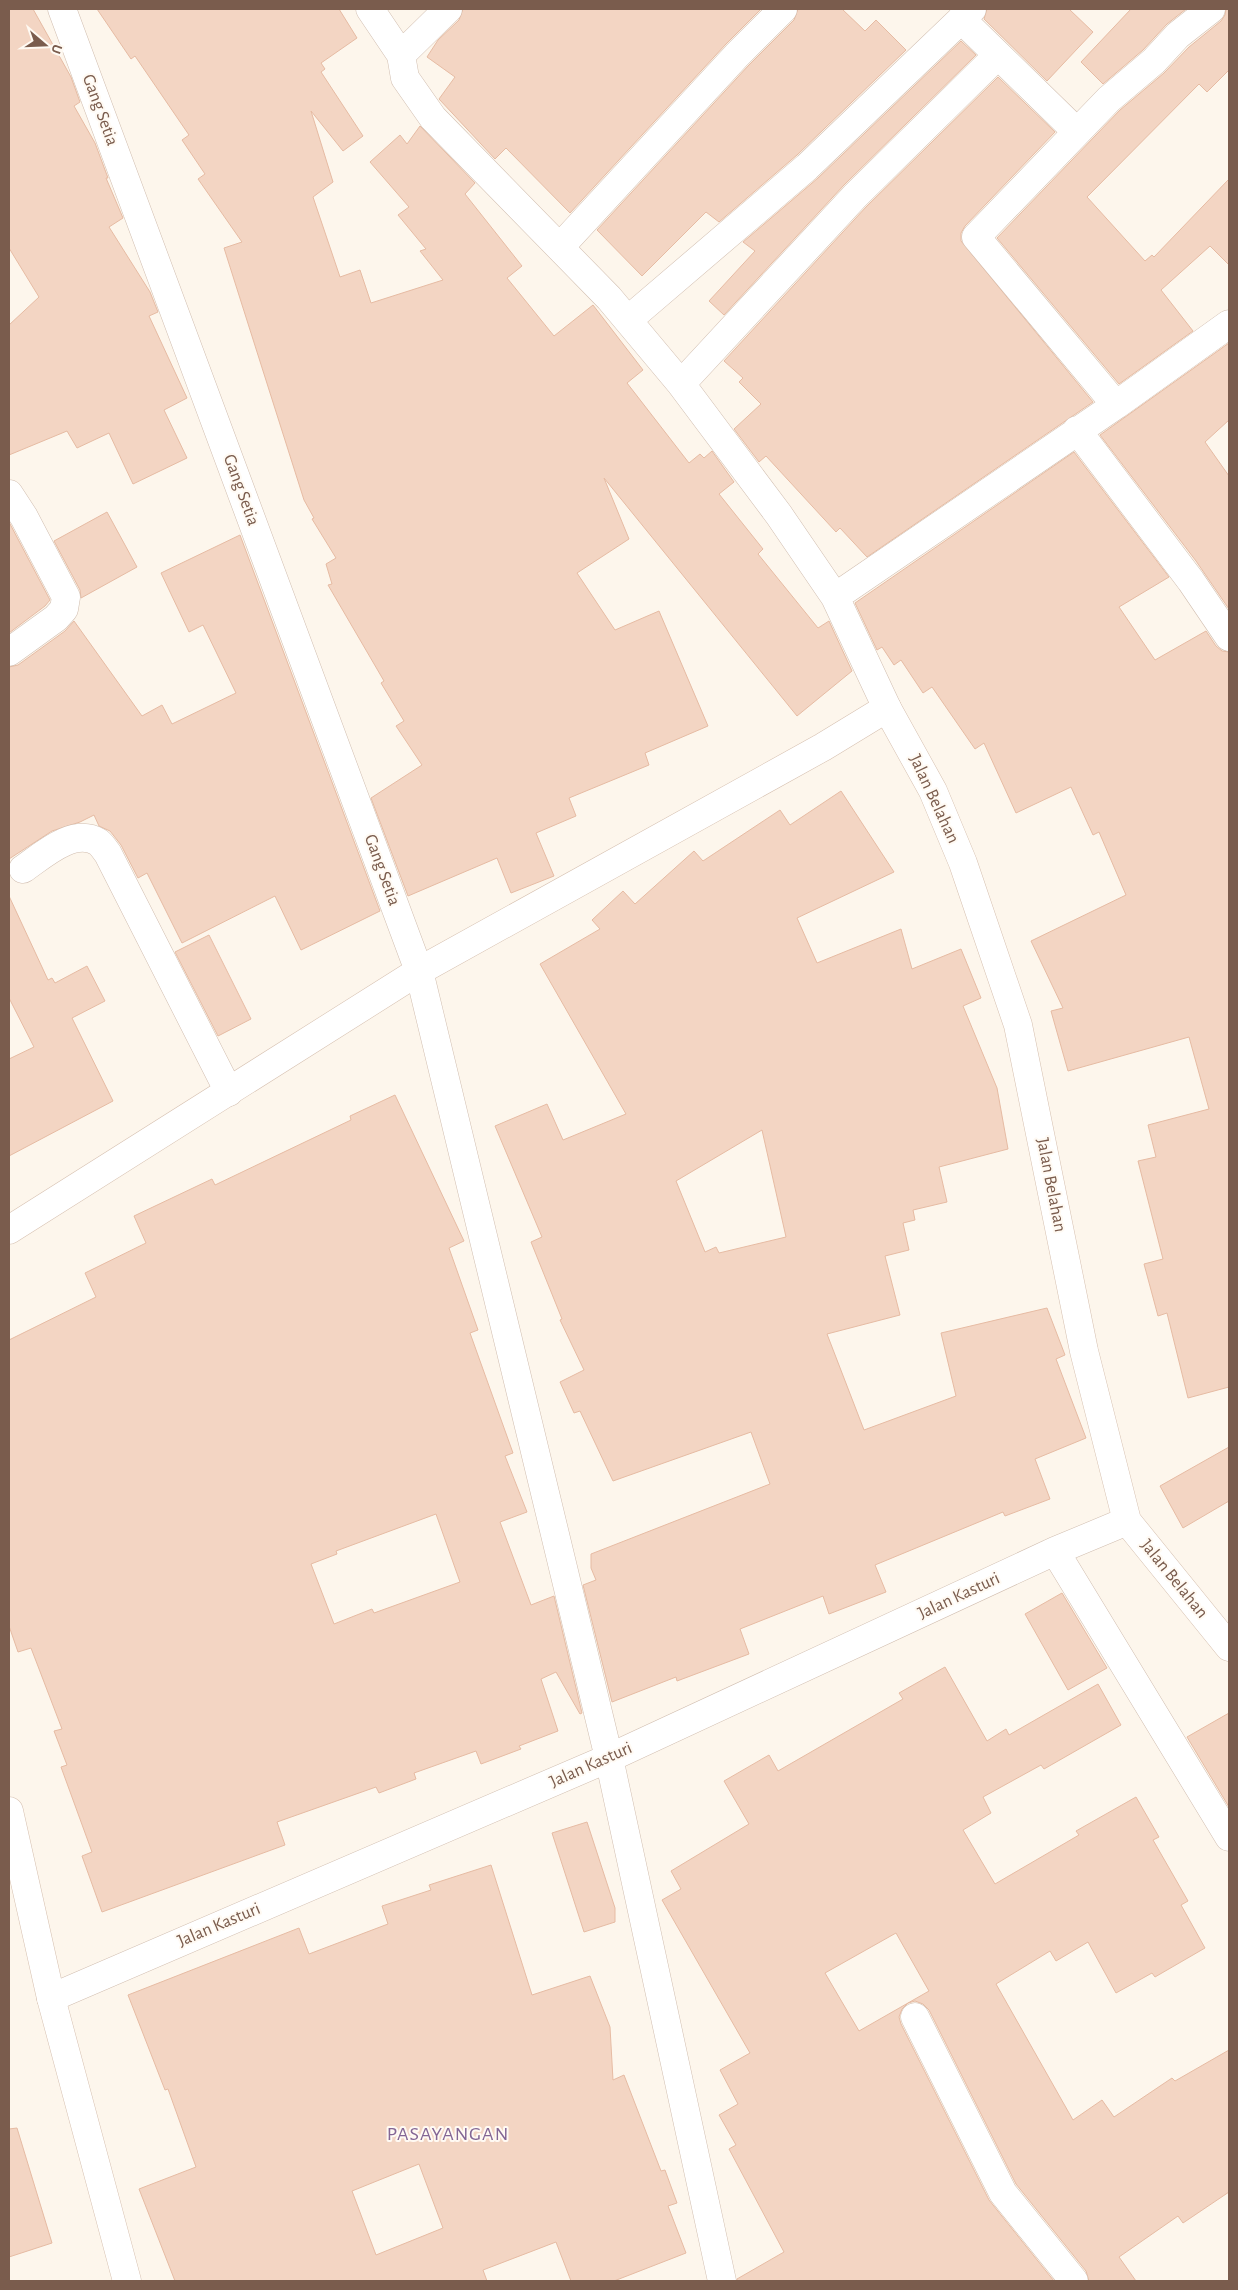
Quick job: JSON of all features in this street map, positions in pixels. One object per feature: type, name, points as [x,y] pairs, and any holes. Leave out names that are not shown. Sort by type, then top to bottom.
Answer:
[{"type":"street","name":"Gang Setia","points":[[62,9],[419,972],[609,1758],[722,2281]]},
{"type":"street","points":[[370,9],[401,54],[448,9]]},
{"type":"street","points":[[560,247],[737,55],[783,9]]},
{"type":"street","points":[[1116,405],[976,237],[1109,99],[1154,61],[1178,35],[1211,9]]},
{"type":"street","points":[[628,320],[807,167],[966,14],[998,55],[1077,132]]},
{"type":"street","name":"Jalan Belahan","points":[[401,54],[405,78],[433,118],[560,247],[628,320],[681,384],[779,514],[835,597],[887,708],[933,792],[963,863],[1018,1025],[1084,1351],[1127,1521],[1229,1648]]},
{"type":"street","points":[[681,384],[855,196],[998,55]]},
{"type":"street","points":[[835,597],[1116,405],[1229,324]]},
{"type":"street","points":[[1077,430],[1191,581],[1229,637]]},
{"type":"street","points":[[9,494],[24,517],[66,597],[64,609],[9,652]]},
{"type":"street","points":[[9,1230],[419,972],[823,748],[887,708]]},
{"type":"street","points":[[23,869],[68,840],[86,838],[98,843],[108,854],[229,1092]]},
{"type":"street","name":"Jalan Kasturi","points":[[51,1998],[609,1758],[1054,1551],[1127,1521]]},
{"type":"street","points":[[1054,1551],[1229,1837]]},
{"type":"street","points":[[9,1811],[51,1998],[127,2281]]},
{"type":"street","points":[[915,2017],[1003,2193],[1074,2281]]},
{"type":"building","points":[[9,9],[33,9],[71,77],[80,102],[74,106],[95,143],[108,178],[106,178],[123,218],[109,227],[150,292],[158,312],[149,316],[187,398],[164,410],[187,458],[133,484],[109,433],[77,448],[67,431],[9,455],[9,325],[39,297],[9,248]]},
{"type":"building","points":[[97,9],[339,9],[357,38],[321,63],[325,69],[321,72],[363,136],[343,151],[311,111],[333,182],[313,197],[340,277],[360,270],[371,303],[443,280],[420,251],[426,249],[398,215],[409,207],[370,162],[400,135],[407,144],[420,126],[475,183],[465,194],[522,266],[507,278],[554,336],[593,305],[643,370],[627,383],[689,463],[700,454],[704,458],[712,451],[734,482],[719,494],[763,549],[758,554],[818,628],[829,621],[852,671],[797,716],[604,478],[629,539],[577,573],[615,630],[659,611],[708,726],[645,753],[649,765],[569,798],[576,816],[536,833],[554,876],[511,893],[497,858],[408,896],[371,798],[422,765],[396,726],[404,721],[381,683],[384,681],[328,585],[332,584],[326,564],[336,558],[312,519],[314,518],[304,500],[224,248],[242,242],[198,179],[205,174],[182,140],[189,135],[135,56],[131,59]]},
{"type":"building","points":[[463,9],[761,9],[726,44],[570,213],[506,148],[495,159],[439,99],[455,77],[427,57],[438,40],[459,20]]},
{"type":"building","points":[[798,9],[842,9],[865,31],[876,20],[906,50],[797,155],[719,222],[706,212],[642,276],[597,230],[748,66],[794,20]]},
{"type":"building","points":[[987,9],[1069,9],[1093,32],[1047,81],[984,19]]},
{"type":"building","points":[[1131,9],[1186,9],[1167,24],[1143,50],[1103,84],[1081,62]]},
{"type":"building","points":[[1226,9],[1229,9],[1229,70],[1207,92],[1199,84],[1087,197],[1145,261],[1152,255],[1154,257],[1229,179],[1229,265],[1210,246],[1161,290],[1193,331],[1119,384],[997,238],[1120,110],[1164,73],[1189,47],[1221,21]]},
{"type":"building","points":[[961,41],[976,55],[844,185],[724,315],[709,301],[755,251],[743,242],[818,178]]},
{"type":"building","points":[[998,77],[1055,132],[965,226],[961,233],[961,241],[1093,402],[867,557],[840,528],[836,532],[766,456],[759,462],[734,429],[761,404],[739,382],[743,378],[724,361],[866,207]]},
{"type":"building","points":[[1229,343],[1229,420],[1205,442],[1229,476],[1229,609],[1196,561],[1100,435]]},
{"type":"building","points":[[1074,452],[1169,577],[1119,607],[1155,660],[1206,631],[1216,646],[1222,651],[1229,652],[1229,1387],[1188,1398],[1167,1313],[1158,1316],[1144,1264],[1163,1259],[1138,1161],[1156,1157],[1148,1125],[1209,1109],[1189,1037],[1068,1071],[1051,1011],[1063,1008],[1031,941],[1126,895],[1099,832],[1093,835],[1071,787],[1016,813],[984,743],[975,749],[932,687],[923,693],[901,660],[894,665],[882,647],[877,650],[855,603]]},
{"type":"building","points":[[107,512],[137,567],[81,598],[80,590],[54,541]]},
{"type":"building","points":[[9,522],[50,600],[45,606],[9,633]]},
{"type":"building","points":[[240,535],[380,911],[301,950],[275,896],[182,943],[147,873],[138,878],[121,845],[110,831],[99,826],[94,815],[80,822],[52,831],[9,859],[9,667],[18,665],[65,631],[74,621],[142,716],[162,705],[172,724],[236,693],[203,625],[189,632],[161,573]]},
{"type":"building","points":[[841,791],[894,872],[797,918],[817,963],[901,929],[912,969],[961,949],[981,998],[963,1006],[997,1088],[1008,1149],[939,1167],[947,1202],[913,1210],[915,1220],[903,1223],[909,1250],[885,1256],[900,1315],[827,1334],[864,1430],[956,1396],[941,1333],[1047,1308],[1065,1355],[1056,1359],[1086,1438],[1035,1459],[1050,1499],[1005,1516],[1003,1512],[875,1565],[886,1592],[829,1614],[823,1596],[740,1629],[749,1654],[677,1681],[676,1677],[612,1702],[583,1585],[596,1580],[591,1568],[591,1554],[770,1484],[751,1432],[613,1481],[580,1411],[574,1413],[560,1382],[584,1370],[560,1320],[562,1319],[531,1242],[542,1237],[495,1126],[547,1104],[563,1140],[626,1114],[540,964],[600,929],[592,920],[623,891],[635,904],[694,851],[703,861],[780,810],[790,825]],"holes":[[[762,1130],[786,1237],[719,1253],[716,1247],[705,1252],[676,1181]]]},
{"type":"building","points":[[9,896],[48,980],[52,978],[55,983],[87,966],[105,1001],[72,1018],[113,1101],[9,1156],[9,1059],[34,1047],[9,998]]},
{"type":"building","points":[[209,935],[251,1019],[218,1036],[175,952]]},
{"type":"building","points":[[395,1095],[464,1241],[449,1248],[478,1330],[470,1333],[513,1453],[505,1456],[527,1512],[500,1522],[531,1605],[554,1596],[582,1713],[580,1714],[556,1672],[541,1679],[558,1731],[519,1746],[521,1749],[481,1764],[476,1751],[414,1773],[416,1779],[379,1793],[376,1787],[277,1822],[285,1845],[102,1912],[82,1856],[92,1852],[61,1767],[67,1765],[54,1731],[62,1729],[31,1648],[18,1652],[9,1626],[9,1340],[96,1297],[85,1273],[146,1243],[134,1216],[212,1179],[215,1185],[351,1120],[350,1116]],"holes":[[[436,1514],[460,1582],[374,1613],[372,1609],[334,1624],[311,1564],[337,1554],[336,1551]]]},
{"type":"building","points":[[1229,1447],[1229,1501],[1183,1528],[1160,1486]]},
{"type":"building","points":[[1062,1593],[1107,1668],[1068,1690],[1025,1614]]},
{"type":"building","points":[[945,1667],[987,1741],[1006,1729],[1009,1735],[1098,1684],[1121,1725],[1044,1769],[1041,1765],[983,1797],[991,1813],[963,1830],[995,1884],[1079,1835],[1076,1831],[1136,1797],[1159,1837],[1153,1840],[1188,1901],[1181,1905],[1205,1948],[1155,1977],[1152,1973],[1116,1993],[1088,1942],[1056,1961],[1050,1951],[996,1984],[1073,2120],[1102,2100],[1114,2117],[1172,2078],[1175,2081],[1229,2050],[1229,2192],[1183,2223],[1178,2216],[1119,2257],[1136,2281],[1089,2281],[1086,2271],[1016,2184],[929,2010],[923,2004],[915,2001],[908,2003],[902,2009],[899,2017],[901,2024],[989,2200],[1054,2281],[737,2281],[737,2279],[784,2252],[729,2149],[736,2145],[719,2115],[738,2104],[720,2070],[750,2053],[662,1900],[681,1889],[671,1871],[749,1824],[724,1781],[769,1755],[778,1771],[903,1699],[899,1693]],"holes":[[[896,1933],[929,1991],[859,2031],[825,1973]]]},
{"type":"building","points":[[1229,1713],[1229,1807],[1187,1737]]},
{"type":"building","points":[[587,1822],[615,1908],[615,1922],[584,1932],[552,1833]]},
{"type":"building","points":[[491,1865],[532,1995],[590,1976],[610,2027],[613,2080],[624,2075],[661,2171],[665,2170],[677,2203],[668,2206],[686,2253],[614,2281],[571,2281],[556,2242],[483,2270],[487,2281],[175,2281],[139,2189],[196,2167],[168,2089],[165,2090],[128,1995],[299,1928],[309,1954],[388,1924],[382,1906],[431,1890],[429,1885]],"holes":[[[419,2164],[443,2228],[376,2255],[352,2191]]]},
{"type":"building","points":[[17,2128],[52,2243],[9,2257],[9,2129]]},
{"type":"district","name":"PASAYANGAN","points":[[448,2134]]}]
